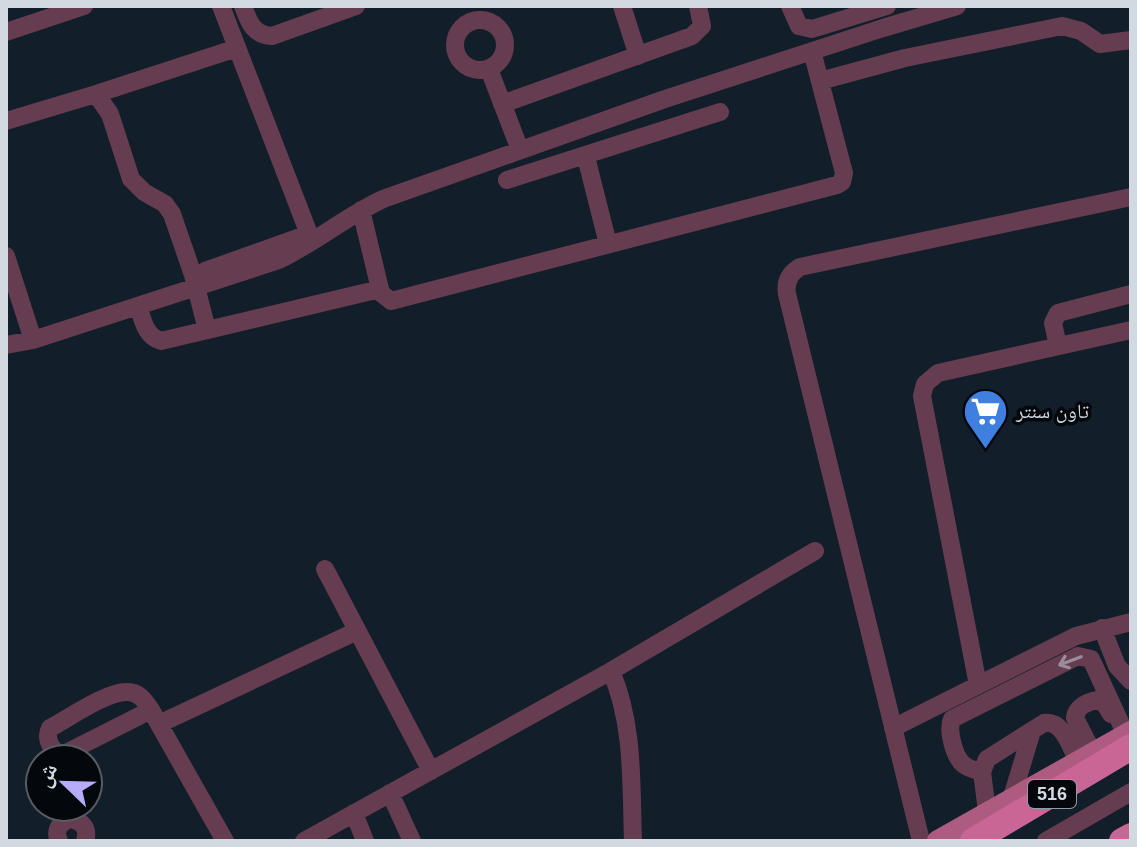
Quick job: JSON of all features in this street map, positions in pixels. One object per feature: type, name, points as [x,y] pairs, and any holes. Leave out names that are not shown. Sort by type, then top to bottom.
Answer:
[{"type":"highway","name":"516","points":[[973,841],[1128,736]]},
{"type":"highway","points":[[1122,841],[1131,836]]},
{"type":"main road","points":[[938,841],[1012,797],[1128,736]]},
{"type":"street","points":[[6,32],[84,6]]},
{"type":"street","points":[[221,6],[309,234]]},
{"type":"street","points":[[243,6],[254,29],[265,36],[279,34],[346,8]]},
{"type":"street","points":[[622,6],[638,56]]},
{"type":"street","points":[[502,104],[698,32],[702,19],[698,6]]},
{"type":"street","points":[[790,6],[797,23],[803,28],[812,29],[887,6]]},
{"type":"street","points":[[22,339],[195,281],[279,260],[312,244],[331,229],[383,199],[812,51],[957,6]]},
{"type":"street","points":[[469,14],[486,21],[502,33],[503,54],[489,69],[475,70],[458,57],[455,44],[469,14]]},
{"type":"street","points":[[820,81],[905,58],[1062,26],[1076,28],[1100,44],[1131,40]]},
{"type":"street","points":[[6,121],[237,48]]},
{"type":"street","points":[[361,210],[380,289],[387,300],[395,300],[839,184],[844,173],[812,51]]},
{"type":"street","points":[[489,69],[520,150]]},
{"type":"street","points":[[96,94],[110,114],[131,179],[144,192],[165,204],[172,214],[195,281],[207,330]]},
{"type":"street","points":[[507,180],[720,112]]},
{"type":"street","points":[[586,157],[608,244]]},
{"type":"street","points":[[921,841],[787,294],[787,281],[800,267],[1131,197]]},
{"type":"street","points":[[22,339],[138,306],[309,234],[331,229]]},
{"type":"street","points":[[6,256],[22,339]]},
{"type":"street","points":[[138,306],[147,333],[161,341],[380,289]]},
{"type":"street","points":[[1058,346],[1053,323],[1058,313],[1131,294]]},
{"type":"street","points":[[978,685],[922,390],[928,379],[938,373],[1131,330]]},
{"type":"street","points":[[304,841],[611,671],[815,551]]},
{"type":"street","points":[[325,569],[431,771]]},
{"type":"street","points":[[893,728],[1076,636],[1131,622]]},
{"type":"street","points":[[1102,628],[1120,672],[1131,681]]},
{"type":"street","points":[[225,841],[155,717],[145,699],[136,693],[126,691],[111,696],[50,728],[48,742],[54,752],[66,753],[155,717],[357,631]]},
{"type":"street","points":[[1113,656],[1131,649]]},
{"type":"street","points":[[982,772],[968,768],[960,761],[949,729],[952,719],[1078,656],[1091,659],[1128,736]]},
{"type":"street","points":[[611,671],[619,689],[628,729],[633,841]]},
{"type":"street","points":[[1085,757],[1075,718],[1079,708],[1094,700],[1100,700],[1128,736]]},
{"type":"street","points":[[987,811],[982,772],[984,763],[990,756],[1048,722],[1056,723],[1085,757]]},
{"type":"street","points":[[1012,797],[1032,731]]},
{"type":"street","points":[[1046,841],[1131,792]]},
{"type":"street","points":[[390,793],[412,841]]},
{"type":"street","points":[[354,813],[365,841]]},
{"type":"street","points":[[59,841],[59,826],[70,819],[82,823],[86,829],[85,841]]},
{"type":"place","name":"تاون سنتر","points":[[985,450]]}]
